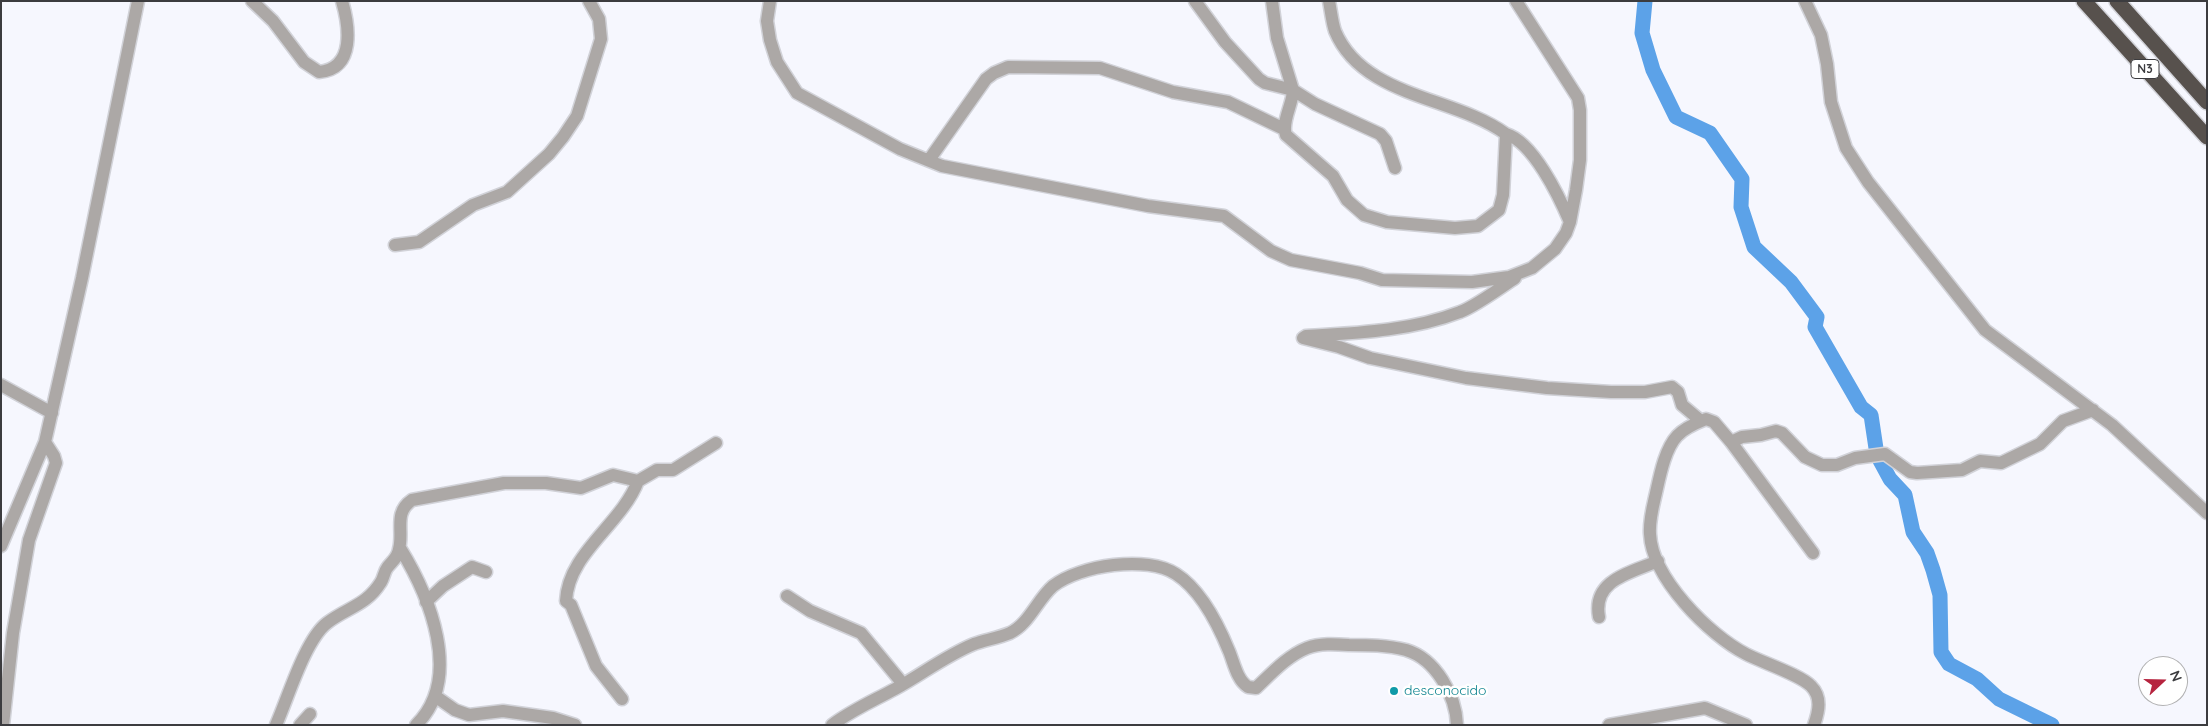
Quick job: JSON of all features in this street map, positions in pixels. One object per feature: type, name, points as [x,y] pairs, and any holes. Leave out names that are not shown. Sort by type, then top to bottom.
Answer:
[{"type":"highway","name":"N3","points":[[2084,1],[2207,137]]},
{"type":"highway","name":"N3","points":[[2117,1],[2207,102]]},
{"type":"street","points":[[1,546],[45,442],[82,278],[138,1]]},
{"type":"street","points":[[252,1],[281,30],[304,62],[320,72],[332,70],[343,57],[348,25],[342,1]]},
{"type":"street","points":[[395,245],[419,242],[473,205],[507,192],[549,154],[563,138],[577,116],[600,39],[599,19],[589,1]]},
{"type":"street","points":[[770,1],[767,21],[770,40],[777,62],[797,93],[900,149],[942,166],[1148,206],[1224,216],[1271,251],[1291,260],[1360,273],[1382,280],[1472,282],[1522,274]]},
{"type":"street","points":[[1195,1],[1225,42],[1254,74],[1266,83],[1293,90],[1315,104],[1380,134],[1386,141],[1395,168]]},
{"type":"street","points":[[1272,1],[1277,38],[1293,90],[1291,106],[1284,129]]},
{"type":"street","points":[[1329,1],[1335,30],[1344,47],[1367,70],[1394,86],[1468,112],[1520,141],[1547,175],[1559,196],[1570,222]]},
{"type":"street","points":[[1516,1],[1578,98],[1580,110],[1580,160],[1570,222],[1555,249],[1522,274],[1459,313],[1402,329],[1306,336],[1302,338],[1339,347],[1375,360],[1466,378],[1546,388],[1611,392],[1645,392],[1672,387],[1678,392],[1682,405],[1697,417],[1706,418],[1714,422],[1731,442],[1813,553]]},
{"type":"street","points":[[1804,1],[1820,35],[1827,64],[1831,102],[1846,148],[1868,182],[1985,330],[2093,410],[2207,513]]},
{"type":"street","points":[[929,160],[986,79],[1008,67],[1100,68],[1173,92],[1228,102],[1284,129],[1294,144],[1333,176],[1347,200],[1364,215],[1387,222],[1455,228],[1478,226],[1499,210],[1504,187],[1506,134]]},
{"type":"street","points":[[1,385],[52,413]]},
{"type":"street","points":[[1731,442],[1738,438],[1776,431],[1785,435],[1806,457],[1822,465],[1837,465],[1855,458],[1885,454],[1910,472],[1962,470],[1980,461],[2001,463],[2040,444],[2063,421],[2093,410]]},
{"type":"street","points":[[1697,417],[1676,437],[1659,479],[1652,510],[1650,534],[1658,561],[1673,588],[1711,630],[1744,654],[1809,683],[1816,693],[1819,704],[1814,725]]},
{"type":"street","points":[[3,725],[13,633],[29,540],[56,463],[45,442]]},
{"type":"street","points":[[622,699],[596,666],[571,605],[566,601],[567,591],[576,567],[593,543],[616,520],[638,481],[657,470],[673,470],[716,443]]},
{"type":"street","points":[[276,725],[316,636],[327,623],[371,597],[383,580],[386,569],[396,558],[400,548],[400,516],[407,504],[420,497],[460,493],[504,482],[546,483],[581,488],[613,475],[638,481]]},
{"type":"street","points":[[400,548],[414,570],[426,602],[437,640],[441,665],[436,696],[419,722]]},
{"type":"street","points":[[1599,617],[1597,604],[1606,586],[1658,561]]},
{"type":"street","points":[[832,725],[848,713],[904,684],[956,653],[1015,630],[1052,588],[1063,580],[1096,569],[1140,563],[1163,567],[1186,582],[1202,601],[1214,620],[1241,680],[1248,688],[1256,688],[1296,653],[1320,644],[1374,645],[1407,650],[1430,666],[1445,682],[1452,696],[1458,725]]},
{"type":"street","points":[[426,602],[443,586],[472,567],[486,572]]},
{"type":"street","points":[[787,596],[810,611],[861,632],[904,684]]},
{"type":"street","points":[[436,696],[455,710],[469,715],[503,711],[553,718],[575,725]]},
{"type":"street","points":[[1609,725],[1705,708],[1746,725]]},
{"type":"street","points":[[300,725],[310,714]]},
{"type":"waterway","points":[[1645,1],[1642,33],[1653,70],[1676,117],[1710,133],[1742,179],[1741,207],[1754,247],[1791,282],[1817,317],[1815,327],[1861,407],[1871,415],[1877,455],[1890,479],[1905,495],[1913,532],[1927,553],[1933,570],[1940,595],[1941,652],[1949,664],[1977,679],[1999,699],[2052,725]]},
{"type":"place","name":"desconocido","points":[[1394,691]]}]
